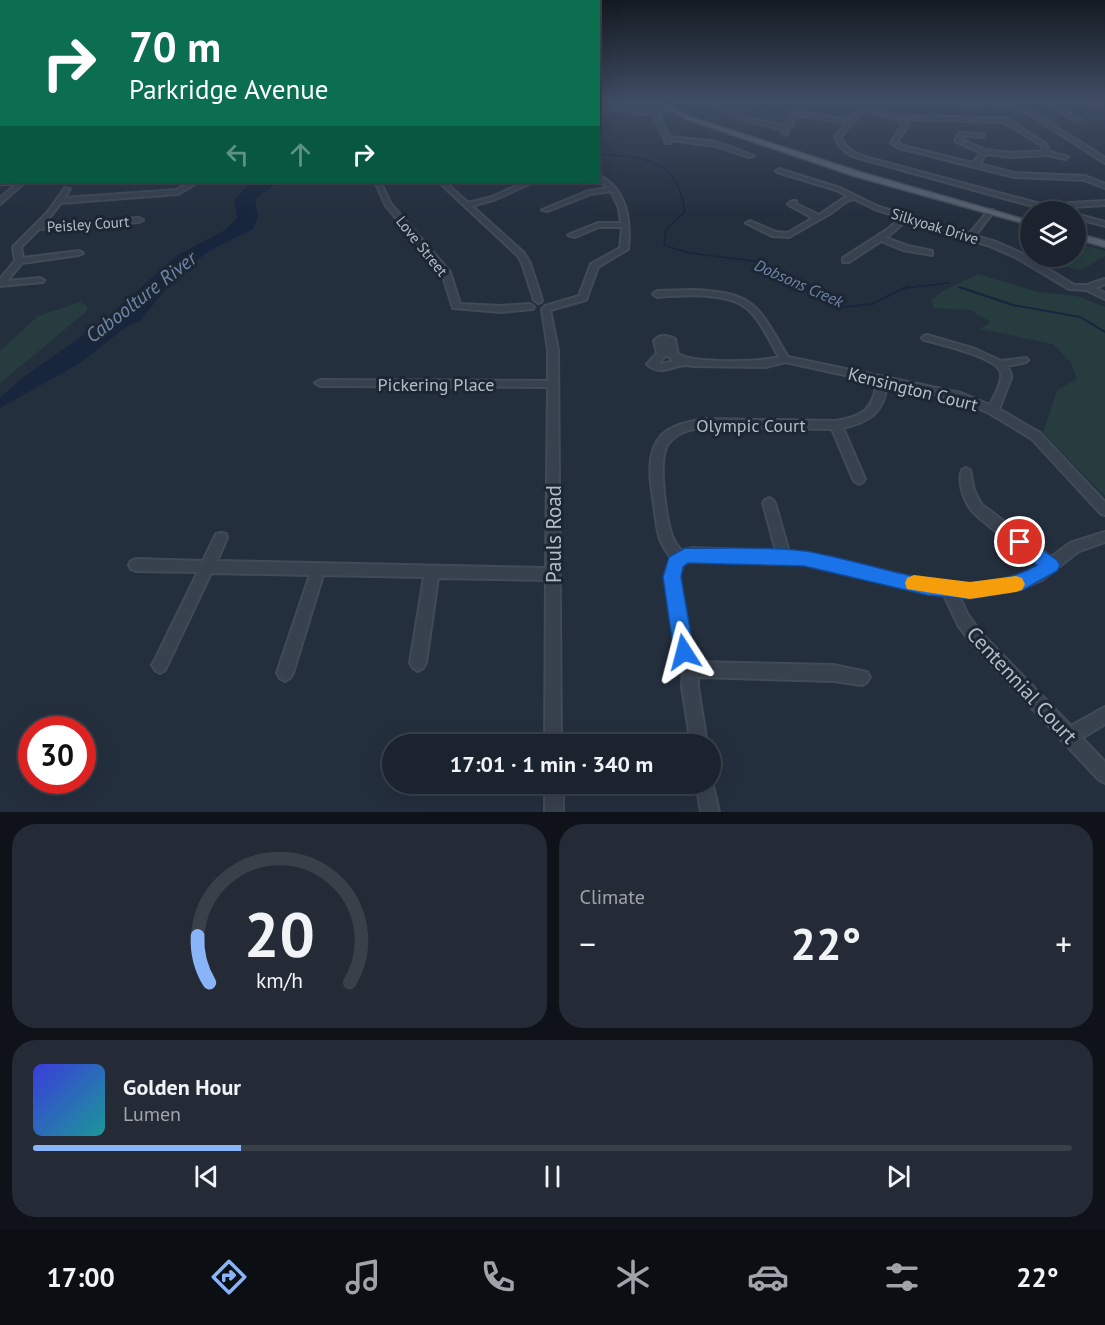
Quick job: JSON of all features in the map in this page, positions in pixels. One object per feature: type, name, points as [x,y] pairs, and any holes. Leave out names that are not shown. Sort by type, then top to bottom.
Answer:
[{"type":"main road","points":[[753,140],[857,174],[1020,220]]},
{"type":"main road","points":[[1086,239],[1105,244]]},
{"type":"street","points":[[667,140],[670,144]]},
{"type":"street","points":[[680,140],[717,144],[751,156]]},
{"type":"street","points":[[838,140],[841,146],[857,156],[1024,201]]},
{"type":"street","points":[[895,140],[895,144],[1025,177],[1085,178],[1105,186]]},
{"type":"street","points":[[957,140],[984,153],[1011,155],[1048,153],[1065,157]]},
{"type":"street","points":[[1036,140],[1043,144],[1048,153]]},
{"type":"street","points":[[1073,140],[1103,159]]},
{"type":"street","points":[[975,165],[984,153]]},
{"type":"street","name":"Silkyoak Drive","points":[[779,171],[838,189],[877,208],[1008,250],[1072,287],[1088,288],[1105,296]]},
{"type":"street","points":[[541,306],[579,301],[586,295],[594,266],[624,249],[622,202],[600,179]]},
{"type":"street","points":[[0,202],[20,183]]},
{"type":"street","points":[[58,201],[178,192],[193,183]]},
{"type":"street","name":"Pauls Road","points":[[443,183],[526,262],[553,350],[554,734]]},
{"type":"street","points":[[467,205],[494,198],[527,183]]},
{"type":"street","name":"Love Street","points":[[380,186],[388,205],[446,272],[456,306],[501,309],[541,306]]},
{"type":"street","points":[[19,261],[17,247],[36,228],[67,189]]},
{"type":"street","points":[[546,210],[590,192],[612,189]]},
{"type":"street","points":[[750,223],[785,235],[819,218],[845,200],[855,197]]},
{"type":"street","points":[[794,202],[792,206],[795,209],[819,218]]},
{"type":"street","points":[[1086,203],[1105,203]]},
{"type":"street","points":[[970,237],[991,211]]},
{"type":"street","points":[[846,260],[880,238],[906,217]]},
{"type":"street","points":[[1086,219],[1105,224]]},
{"type":"street","name":"Peisley Court","points":[[36,228],[139,220]]},
{"type":"street","points":[[572,235],[598,225],[623,225]]},
{"type":"street","points":[[880,238],[929,253]]},
{"type":"street","points":[[0,284],[19,261],[79,253]]},
{"type":"street","points":[[0,284],[40,280]]},
{"type":"street","points":[[1088,288],[1105,281]]},
{"type":"street","points":[[657,294],[703,294],[744,302],[753,309],[785,359]]},
{"type":"street","points":[[927,338],[991,358],[1000,364],[1006,376],[993,410]]},
{"type":"street","name":"Kensington Court","points":[[679,359],[671,349],[672,341],[660,339],[662,354],[651,363],[653,367],[661,368],[679,359],[765,364],[785,359],[961,397],[993,410],[1036,436],[1105,510]]},
{"type":"street","points":[[1000,364],[1023,360]]},
{"type":"street","name":"Olympic Court","points":[[679,558],[664,538],[655,469],[655,456],[667,436],[691,425],[705,423],[836,425],[857,420],[872,412],[881,396],[882,380]]},
{"type":"street","name":"Pickering Place","points":[[320,384],[553,384]]},
{"type":"street","points":[[836,425],[859,478]]},
{"type":"street","points":[[966,473],[968,490],[977,508],[1051,565]]},
{"type":"street","points":[[769,503],[784,556]]},
{"type":"street","points":[[697,734],[690,687],[691,669],[684,652],[672,577],[679,558],[692,554],[784,556],[828,563],[949,590],[1005,587],[1037,576],[1075,547],[1105,537]]},
{"type":"street","points":[[160,665],[221,538]]},
{"type":"street","points":[[136,565],[552,574]]},
{"type":"street","points":[[285,673],[318,570]]},
{"type":"street","points":[[418,663],[432,572]]},
{"type":"street","name":"Centennial Court","points":[[949,590],[963,620],[976,638],[1105,774]]},
{"type":"street","points":[[691,669],[833,673],[862,677]]},
{"type":"street","points":[[1069,736],[1105,715]]},
{"type":"street","points":[[554,794],[554,812]]},
{"type":"street","points":[[707,794],[710,812]]},
{"type":"green space","points":[[1086,245],[1105,251],[1105,256],[1080,271],[1067,267],[1086,267]]},
{"type":"green space","points":[[978,274],[1038,292],[1077,296],[1105,307],[1105,496],[1043,433],[1057,390],[1077,379],[1071,363],[1053,344],[980,329],[991,322],[970,310],[934,308],[931,300],[943,291]]},
{"type":"green space","points":[[80,302],[87,306],[87,311],[0,383],[0,351],[38,316]]},
{"type":"water","name":"Caboolture River","points":[[250,183],[277,183],[255,199],[258,218],[253,229],[209,251],[173,280],[140,321],[126,327],[80,363],[0,408],[0,398],[21,379],[102,322],[178,255],[225,230],[237,218],[234,200]]},
{"type":"waterway","name":"Dobsons Creek","points":[[600,154],[644,159],[667,171],[675,181],[685,212],[666,229],[664,245],[689,253],[761,262],[808,288]]},
{"type":"waterway","name":"Dobsons Creek","points":[[905,288],[949,283]]},
{"type":"waterway","name":"Dobsons Creek","points":[[805,286],[844,307],[872,304],[908,286]]},
{"type":"waterway","name":"Dobsons Creek","points":[[959,287],[1013,305],[1080,317],[1105,332]]},
{"type":"slow traffic","points":[[914,583],[927,587],[970,591],[1016,584]]},
{"type":"route","points":[[684,652],[672,577],[675,563],[685,555],[804,558],[927,587],[970,591],[1005,587],[1023,582],[1037,576],[1051,565],[1020,542]]}]
